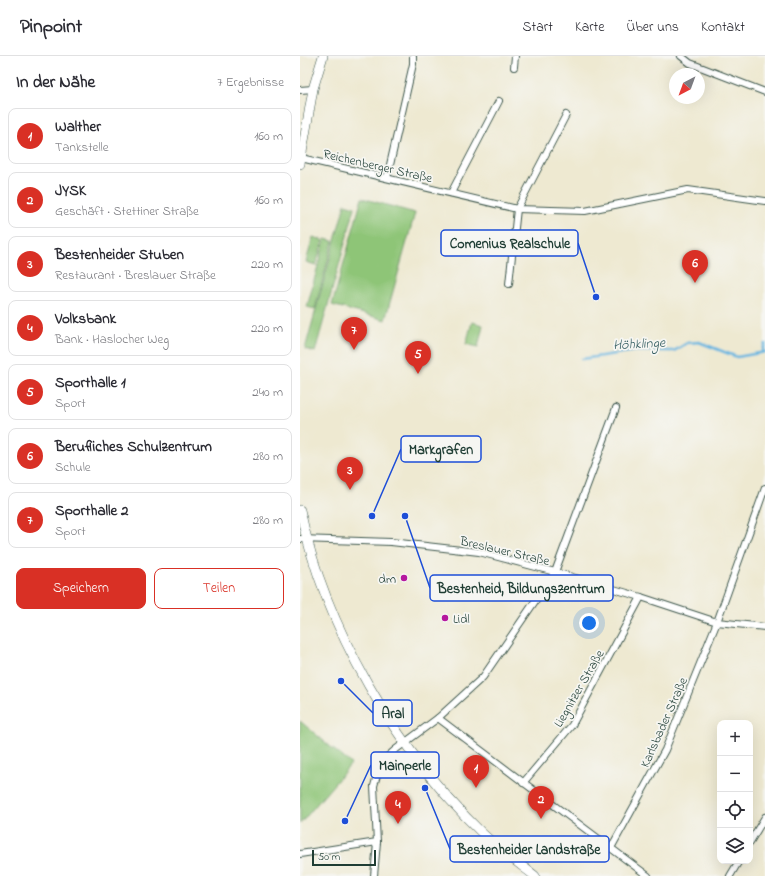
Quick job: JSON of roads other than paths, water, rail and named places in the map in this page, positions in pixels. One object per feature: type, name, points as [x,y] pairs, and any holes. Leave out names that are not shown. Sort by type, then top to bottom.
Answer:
[{"type":"main road","points":[[300,161],[313,89],[323,56]]},
{"type":"main road","points":[[301,514],[303,539],[334,618],[362,674],[405,743],[437,784],[473,824],[500,849],[535,876]]},
{"type":"street","points":[[387,178],[413,64],[413,56]]},
{"type":"street","points":[[514,67],[515,56]]},
{"type":"street","points":[[681,56],[690,63],[765,92]]},
{"type":"street","points":[[300,90],[313,89]]},
{"type":"street","points":[[451,193],[499,101]]},
{"type":"street","points":[[509,284],[517,209],[566,115]]},
{"type":"street","name":"Reichenberger Straße","points":[[300,161],[387,178],[517,209],[585,211],[688,190],[765,201]]},
{"type":"street","name":"Breslauer Straße","points":[[555,572],[616,408]]},
{"type":"street","points":[[717,622],[765,488]]},
{"type":"street","name":"Breslauer Straße","points":[[303,539],[390,542],[479,552],[641,597],[717,622],[765,627]]},
{"type":"street","points":[[374,876],[377,842],[374,786],[378,768],[386,758],[438,718],[483,677],[555,572]]},
{"type":"street","name":"Liegnitzer Straße","points":[[523,783],[572,725],[641,597]]},
{"type":"street","name":"Karlsbader Straße","points":[[612,848],[665,750],[717,622]]},
{"type":"street","points":[[438,718],[648,876]]},
{"type":"street","points":[[753,837],[765,817]]},
{"type":"street","points":[[300,854],[377,842]]},
{"type":"street","points":[[730,876],[737,864]]},
{"type":"waterway","name":"Höhklinge","points":[[582,359],[635,351],[674,351],[687,343],[699,342],[737,357],[765,352]]},
{"type":"waterway","points":[[762,352],[765,344]]},
{"type":"place","name":"Berufliches Schulzentrum","points":[[695,283]]},
{"type":"place","name":"Comenius Realschule","points":[[596,297]]},
{"type":"place","name":"Sporthalle 2","points":[[354,350]]},
{"type":"place","name":"Sporthalle 1","points":[[418,374]]},
{"type":"place","name":"Bestenheider Stuben","points":[[350,490]]},
{"type":"place","name":"Markgrafen","points":[[372,516]]},
{"type":"place","name":"Bestenheid, Bildungszentrum","points":[[405,516]]},
{"type":"place","name":"dm","points":[[404,578]]},
{"type":"place","name":"Lidl","points":[[445,618]]},
{"type":"place","name":"Aral","points":[[341,681]]},
{"type":"place","name":"Bestenheider Landstraße","points":[[425,788]]},
{"type":"place","name":"Walther","points":[[476,788]]},
{"type":"place","name":"JYSK","points":[[541,819]]},
{"type":"place","name":"Mainperle","points":[[345,821]]},
{"type":"place","name":"Volksbank","points":[[398,824]]}]
